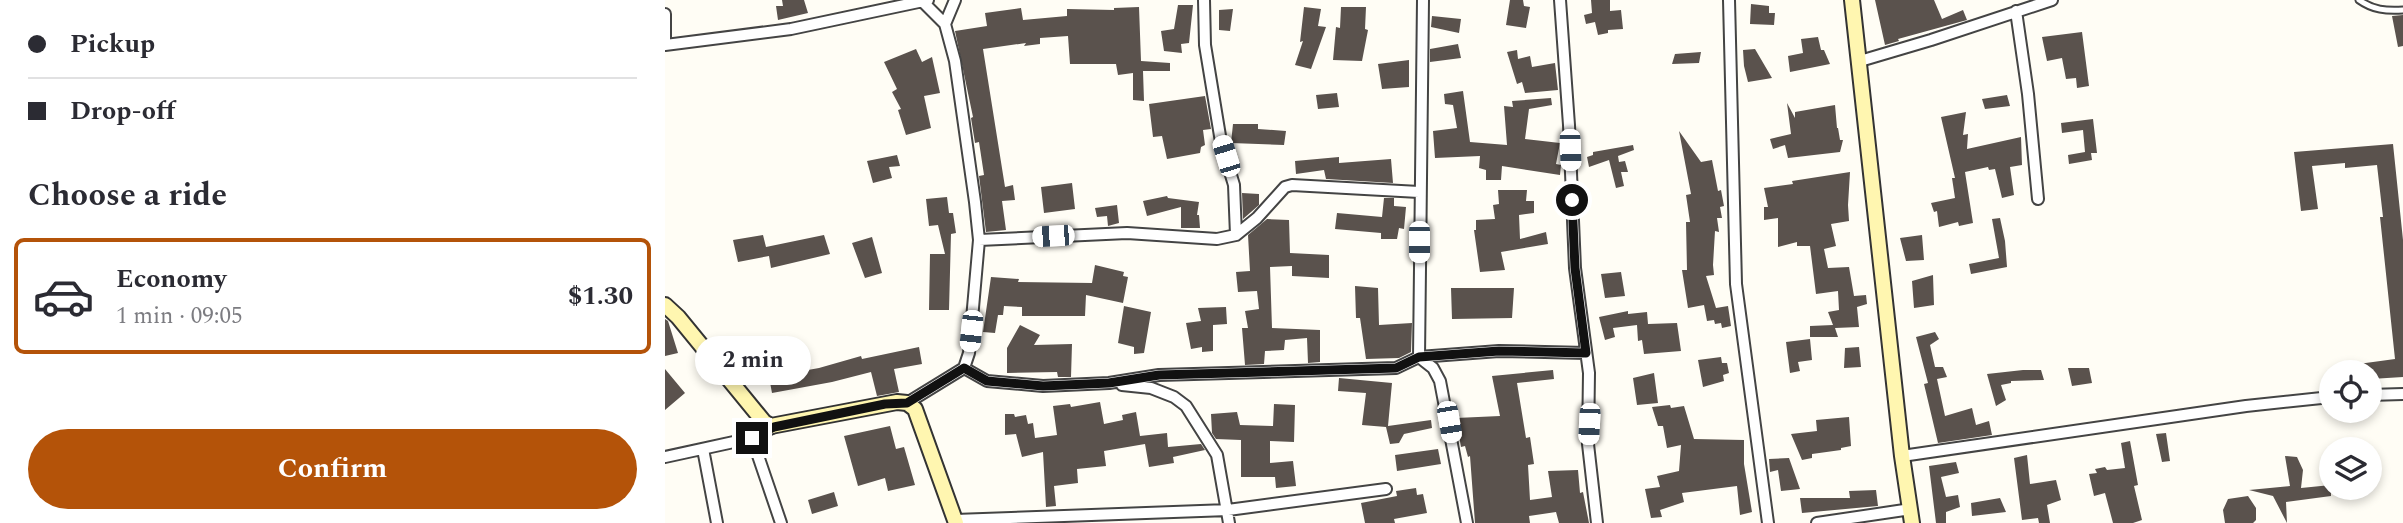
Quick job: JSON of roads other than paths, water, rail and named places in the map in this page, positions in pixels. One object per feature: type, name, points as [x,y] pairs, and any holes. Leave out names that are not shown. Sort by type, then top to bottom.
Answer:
[{"type":"main road","points":[[1852,0],[1902,456],[1912,516]]},
{"type":"main road","points":[[665,305],[671,319],[764,422],[774,427],[885,404],[907,403],[920,417],[956,522]]},
{"type":"street","points":[[945,24],[955,0]]},
{"type":"street","points":[[1204,0],[1205,45],[1221,142],[1234,185],[1236,235]]},
{"type":"street","points":[[1419,357],[1423,0]]},
{"type":"street","points":[[1560,0],[1575,268],[1586,353],[1590,405],[1588,444],[1597,523]]},
{"type":"street","points":[[1729,0],[1736,284],[1768,523]]},
{"type":"street","points":[[1860,61],[2052,0]]},
{"type":"street","points":[[665,14],[665,45],[791,29],[927,1],[945,24],[955,61],[979,240],[969,353],[964,368],[907,403]]},
{"type":"street","points":[[2017,11],[2038,199]]},
{"type":"street","points":[[979,240],[1127,233],[1199,240],[1217,239],[1236,235],[1257,218],[1285,187],[1292,185],[1419,192]]},
{"type":"street","points":[[964,368],[987,381],[1043,386],[1109,383],[1159,375],[1396,368],[1419,357],[1499,351],[1586,353]]},
{"type":"street","points":[[1419,357],[1433,368],[1440,381],[1467,523]]},
{"type":"street","points":[[1109,383],[1151,388],[1174,397],[1186,406],[1217,455],[1229,523]]},
{"type":"street","points":[[2382,395],[2403,394]]},
{"type":"street","points":[[1902,456],[2246,406],[2319,398]]},
{"type":"street","points":[[665,457],[752,438],[774,427]]},
{"type":"street","points":[[752,438],[781,523]]},
{"type":"street","points":[[703,449],[717,523]]},
{"type":"street","points":[[956,522],[1227,509],[1386,489]]},
{"type":"street","points":[[1818,523],[1912,516]]},
{"type":"lane","points":[[2359,0],[2373,9],[2403,10]]}]
